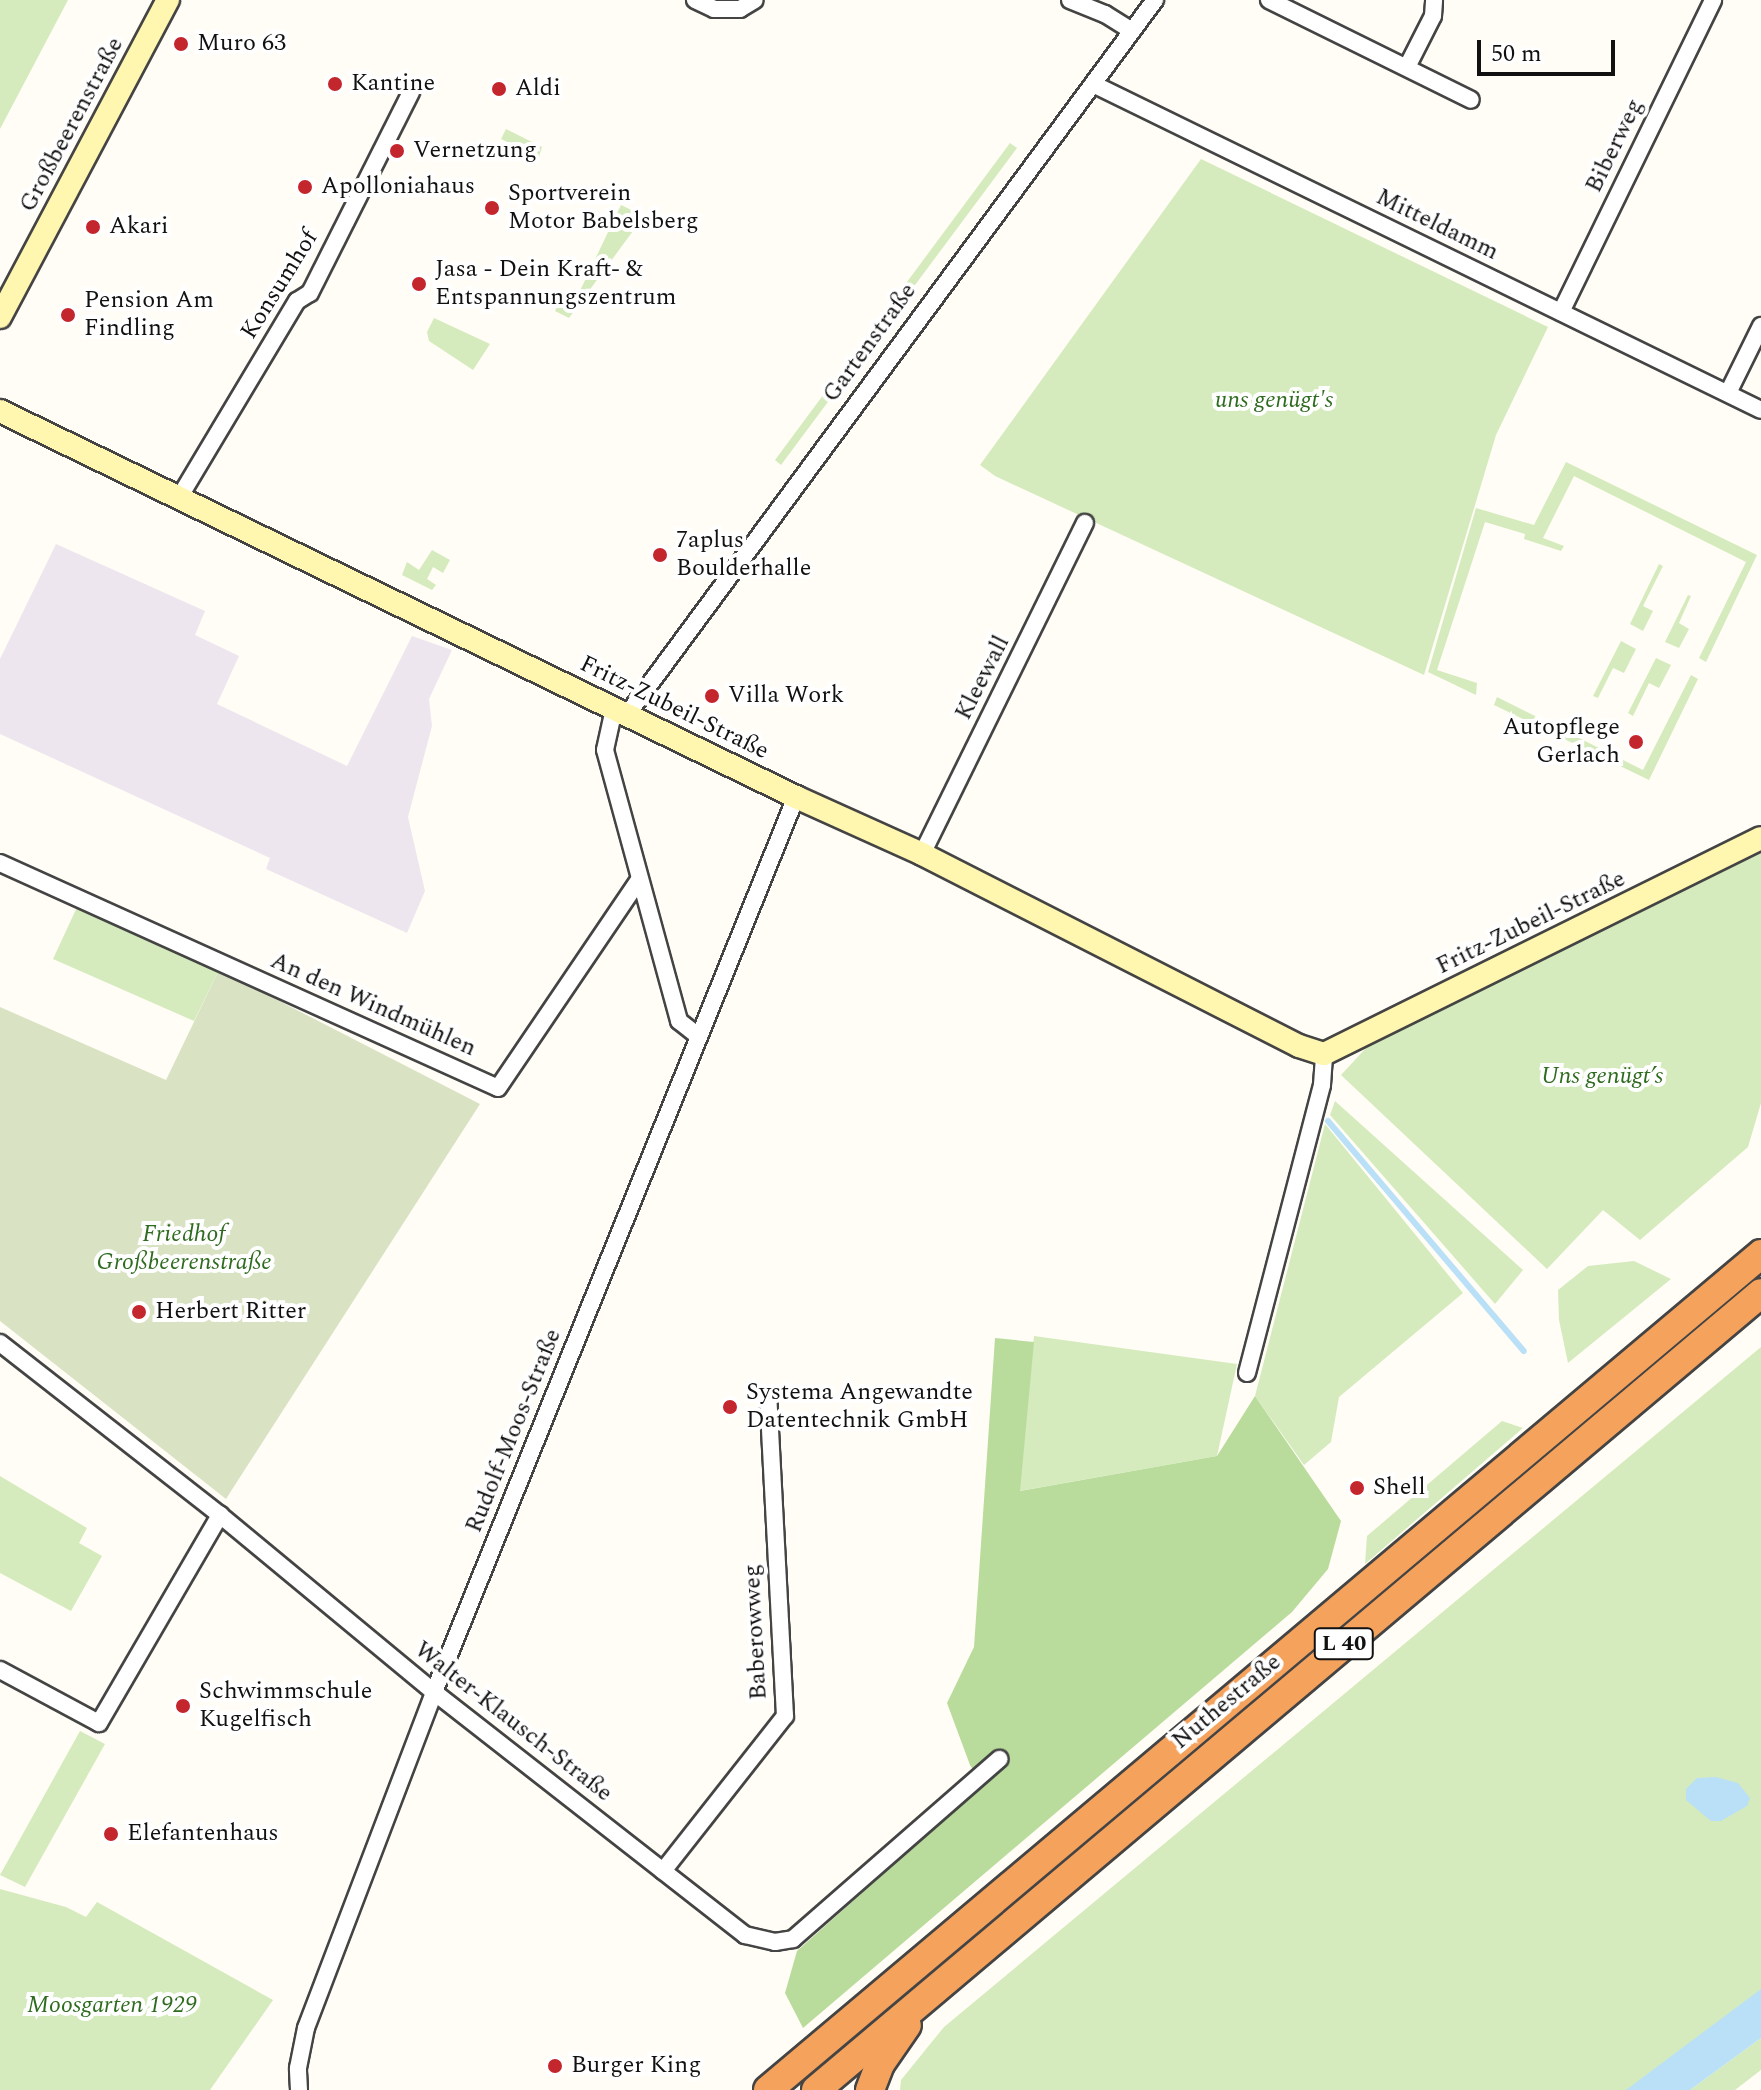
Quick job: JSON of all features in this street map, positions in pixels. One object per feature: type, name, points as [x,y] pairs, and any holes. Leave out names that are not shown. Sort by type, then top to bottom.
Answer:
[{"type":"highway","name":"Nuthestraße","points":[[768,2090],[1761,1254]]},
{"type":"highway","name":"Nuthestraße","points":[[816,2090],[1761,1293]]},
{"type":"highway","points":[[870,2090],[880,2064],[928,1996]]},
{"type":"street","name":"Großbeerenstraße","points":[[0,317],[168,0]]},
{"type":"street","points":[[695,0],[714,9],[740,9],[755,0]]},
{"type":"street","points":[[1070,0],[1105,14],[1132,31]]},
{"type":"street","name":"Gartenstraße","points":[[621,712],[1155,0]]},
{"type":"street","points":[[1269,0],[1471,100]]},
{"type":"street","points":[[1407,67],[1433,16],[1434,0]]},
{"type":"street","name":"Biberweg","points":[[1561,312],[1713,0]]},
{"type":"street","name":"Mitteldamm","points":[[1093,84],[1761,410]]},
{"type":"street","name":"Konsumhof","points":[[179,498],[297,301],[310,293],[411,92]]},
{"type":"street","points":[[1728,393],[1761,326]]},
{"type":"street","name":"Fritz-Zubeil-Straße","points":[[0,411],[796,797],[922,854],[1299,1046],[1324,1054],[1761,838]]},
{"type":"street","name":"Kleewall","points":[[922,854],[1085,523]]},
{"type":"street","points":[[621,712],[605,750],[679,1021],[697,1035]]},
{"type":"street","name":"Rudolf-Moos-Straße","points":[[299,2090],[298,2068],[306,2028],[434,1692],[697,1035],[796,797]]},
{"type":"street","name":"An den Windmühlen","points":[[0,863],[498,1088],[639,880]]},
{"type":"street","points":[[1247,1373],[1322,1085],[1324,1054]]},
{"type":"street","name":"Walter-Klausch-Straße","points":[[0,1343],[220,1515],[434,1692],[745,1935],[775,1942],[793,1939],[999,1759]]},
{"type":"street","name":"Baberowweg","points":[[663,1871],[785,1716],[768,1396]]},
{"type":"street","points":[[0,1670],[99,1723],[220,1515]]},
{"type":"shaded area","points":[[56,544],[205,611],[195,635],[239,656],[217,704],[347,766],[412,636],[452,650],[429,699],[432,726],[408,817],[425,891],[407,933],[266,869],[270,858],[0,734],[0,659]]},
{"type":"green space","points":[[0,0],[68,0],[0,129]]},
{"type":"green space","points":[[506,129],[542,147],[539,157],[501,139]]},
{"type":"green space","points":[[1010,143],[1017,148],[781,465],[775,460]]},
{"type":"green space","name":"uns genügt's","points":[[1201,159],[1548,327],[1496,435],[1424,675],[995,476],[980,465]]},
{"type":"green space","points":[[621,205],[644,216],[569,318],[555,311],[564,292],[577,297]]},
{"type":"green space","points":[[434,318],[490,344],[473,370],[429,341],[427,332]]},
{"type":"green space","points":[[1566,462],[1757,555],[1706,662],[1699,658],[1746,562],[1574,476],[1543,538],[1564,546],[1561,551],[1524,539],[1525,534],[1485,522],[1437,670],[1477,683],[1476,695],[1428,672],[1476,508],[1534,525]]},
{"type":"green space","points":[[432,550],[450,560],[443,573],[433,567],[427,579],[436,585],[432,590],[402,575],[407,562],[419,570]]},
{"type":"green space","points":[[1659,564],[1663,566],[1643,606],[1653,611],[1643,631],[1630,624]]},
{"type":"green space","points":[[1688,595],[1691,596],[1679,623],[1689,629],[1679,648],[1665,642]]},
{"type":"green space","points":[[1621,641],[1636,649],[1624,673],[1613,668],[1598,698],[1593,696]]},
{"type":"green space","points":[[1656,658],[1671,665],[1659,688],[1649,683],[1633,716],[1628,713]]},
{"type":"green space","points":[[1691,675],[1698,679],[1649,780],[1494,705],[1497,697],[1643,770]]},
{"type":"green space","name":"Uns genügt’s","points":[[1761,847],[1761,1103],[1748,1147],[1640,1240],[1603,1210],[1547,1269],[1341,1075],[1366,1048]]},
{"type":"green space","points":[[78,905],[219,970],[194,1021],[53,959]]},
{"type":"green space","name":"Friedhof Großbeerenstraße","points":[[219,970],[480,1104],[226,1499],[0,1321],[0,1007],[166,1080]]},
{"type":"green space","points":[[1335,1101],[1523,1270],[1495,1304],[1330,1115]]},
{"type":"green space","points":[[1325,1124],[1463,1293],[1339,1397],[1331,1442],[1304,1465],[1255,1396]]},
{"type":"green space","points":[[1634,1261],[1671,1279],[1568,1363],[1559,1320],[1558,1290],[1588,1266]]},
{"type":"green space","points":[[1034,1336],[1237,1364],[1217,1456],[1019,1491]]},
{"type":"green space","points":[[995,1338],[1034,1342],[1020,1491],[1217,1456],[1255,1396],[1341,1521],[1328,1569],[1292,1612],[803,2028],[785,1993],[797,1951],[983,1785],[970,1765],[947,1703],[974,1647]]},
{"type":"green space","points":[[1761,1347],[1761,1994],[1635,2090],[900,2090],[901,2080],[944,2027]]},
{"type":"green space","points":[[1502,1421],[1523,1428],[1365,1564],[1367,1536]]},
{"type":"green space","points":[[0,1476],[87,1528],[79,1543],[102,1556],[71,1611],[0,1573]]},
{"type":"green space","points":[[80,1731],[105,1744],[25,1887],[0,1875]]},
{"type":"green space","name":"Moosgarten 1929","points":[[0,1889],[66,1907],[86,1917],[97,1902],[273,2000],[210,2090],[0,2090]]},
{"type":"green space","points":[[1761,2038],[1761,2070],[1735,2090],[1690,2090]]},
{"type":"water","points":[[1716,1777],[1738,1783],[1750,1798],[1747,1806],[1721,1821],[1711,1821],[1686,1800],[1686,1789],[1697,1778]]},
{"type":"water","points":[[1761,1989],[1761,2038],[1690,2090],[1626,2090]]},
{"type":"waterway","points":[[1328,1121],[1524,1351]]},
{"type":"place","name":"Muro 63","points":[[181,44]]},
{"type":"place","name":"Kantine","points":[[335,84]]},
{"type":"place","name":"Aldi","points":[[499,89]]},
{"type":"place","name":"Vernetzung","points":[[397,151]]},
{"type":"place","name":"Apolloniahaus","points":[[305,187]]},
{"type":"place","name":"Sportverein Motor Babelsberg","points":[[492,208]]},
{"type":"place","name":"Akari","points":[[93,227]]},
{"type":"place","name":"Jasa - Dein Kraft- & Entspannungszentrum","points":[[419,284]]},
{"type":"place","name":"Pension Am Findling","points":[[68,315]]},
{"type":"place","name":"7aplus Boulderhalle","points":[[660,555]]},
{"type":"place","name":"Villa Work","points":[[712,696]]},
{"type":"place","name":"Autopflege Gerlach","points":[[1636,742]]},
{"type":"place","name":"Herbert Ritter","points":[[139,1312]]},
{"type":"place","name":"Systema Angewandte Datentechnik GmbH","points":[[730,1407]]},
{"type":"place","name":"Shell","points":[[1357,1488]]},
{"type":"place","name":"Schwimmschule Kugelfisch","points":[[183,1706]]},
{"type":"place","name":"Elefantenhaus","points":[[111,1834]]},
{"type":"place","name":"Burger King","points":[[555,2066]]}]
